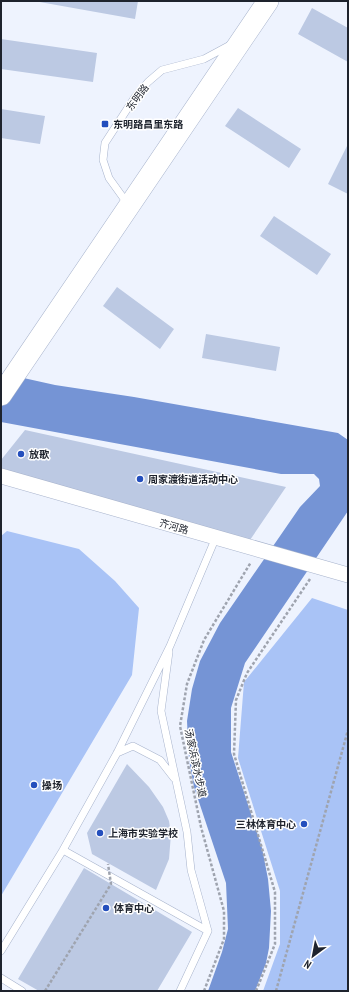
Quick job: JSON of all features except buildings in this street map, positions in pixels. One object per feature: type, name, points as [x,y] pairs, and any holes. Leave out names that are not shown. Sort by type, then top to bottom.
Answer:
[{"type":"main road","name":"东明路","points":[[1,395],[268,1]]},
{"type":"street","name":"齐河路","points":[[1,476],[348,575]]},
{"type":"lane","name":"东明路","points":[[129,206],[109,178],[103,160],[105,142],[135,97],[148,82],[162,70],[204,59],[244,37]]},
{"type":"lane","points":[[1,951],[63,850],[117,753],[170,646],[216,537]]},
{"type":"lane","points":[[170,646],[161,711],[187,832],[191,870],[208,931],[180,991]]},
{"type":"lane","points":[[117,753],[133,746],[160,760],[175,779]]},
{"type":"lane","points":[[63,850],[208,931]]},
{"type":"lane","points":[[1,978],[22,991]]},
{"type":"path","name":"汤家浜滨水步道","points":[[204,991],[224,939],[224,911],[201,827],[180,726],[187,684],[204,640],[259,550]]},
{"type":"path","points":[[256,991],[275,944],[275,892],[234,754],[236,700],[247,673],[318,567]]},
{"type":"path","points":[[276,991],[348,730]]},
{"type":"path","points":[[45,991],[111,884],[108,864]]},
{"type":"shaded area","points":[[1,373],[55,385],[134,397],[338,433],[348,440],[348,511],[245,663],[231,708],[231,752],[262,848],[268,879],[271,911],[269,948],[266,963],[255,991],[208,991],[222,952],[228,929],[226,883],[194,787],[189,760],[187,721],[192,689],[200,661],[220,623],[300,507],[320,486],[319,479],[314,474],[281,474],[1,422]]},
{"type":"shaded area","name":"操场","points":[[7,531],[79,549],[115,581],[139,608],[132,675],[1,896],[1,536]]},
{"type":"shaded area","name":"三林体育中心","points":[[312,598],[348,610],[348,991],[263,991],[280,944],[280,891],[238,758],[244,682]]},
{"type":"place","name":"东明路昌里东路","points":[[105,124]]},
{"type":"place","name":"放歌","points":[[21,454]]},
{"type":"place","name":"周家渡街道活动中心","points":[[140,479]]},
{"type":"place","name":"操场","points":[[34,785]]},
{"type":"place","name":"三林体育中心","points":[[304,824]]},
{"type":"place","name":"上海市实验学校","points":[[100,833]]},
{"type":"place","name":"体育中心","points":[[106,908]]}]
